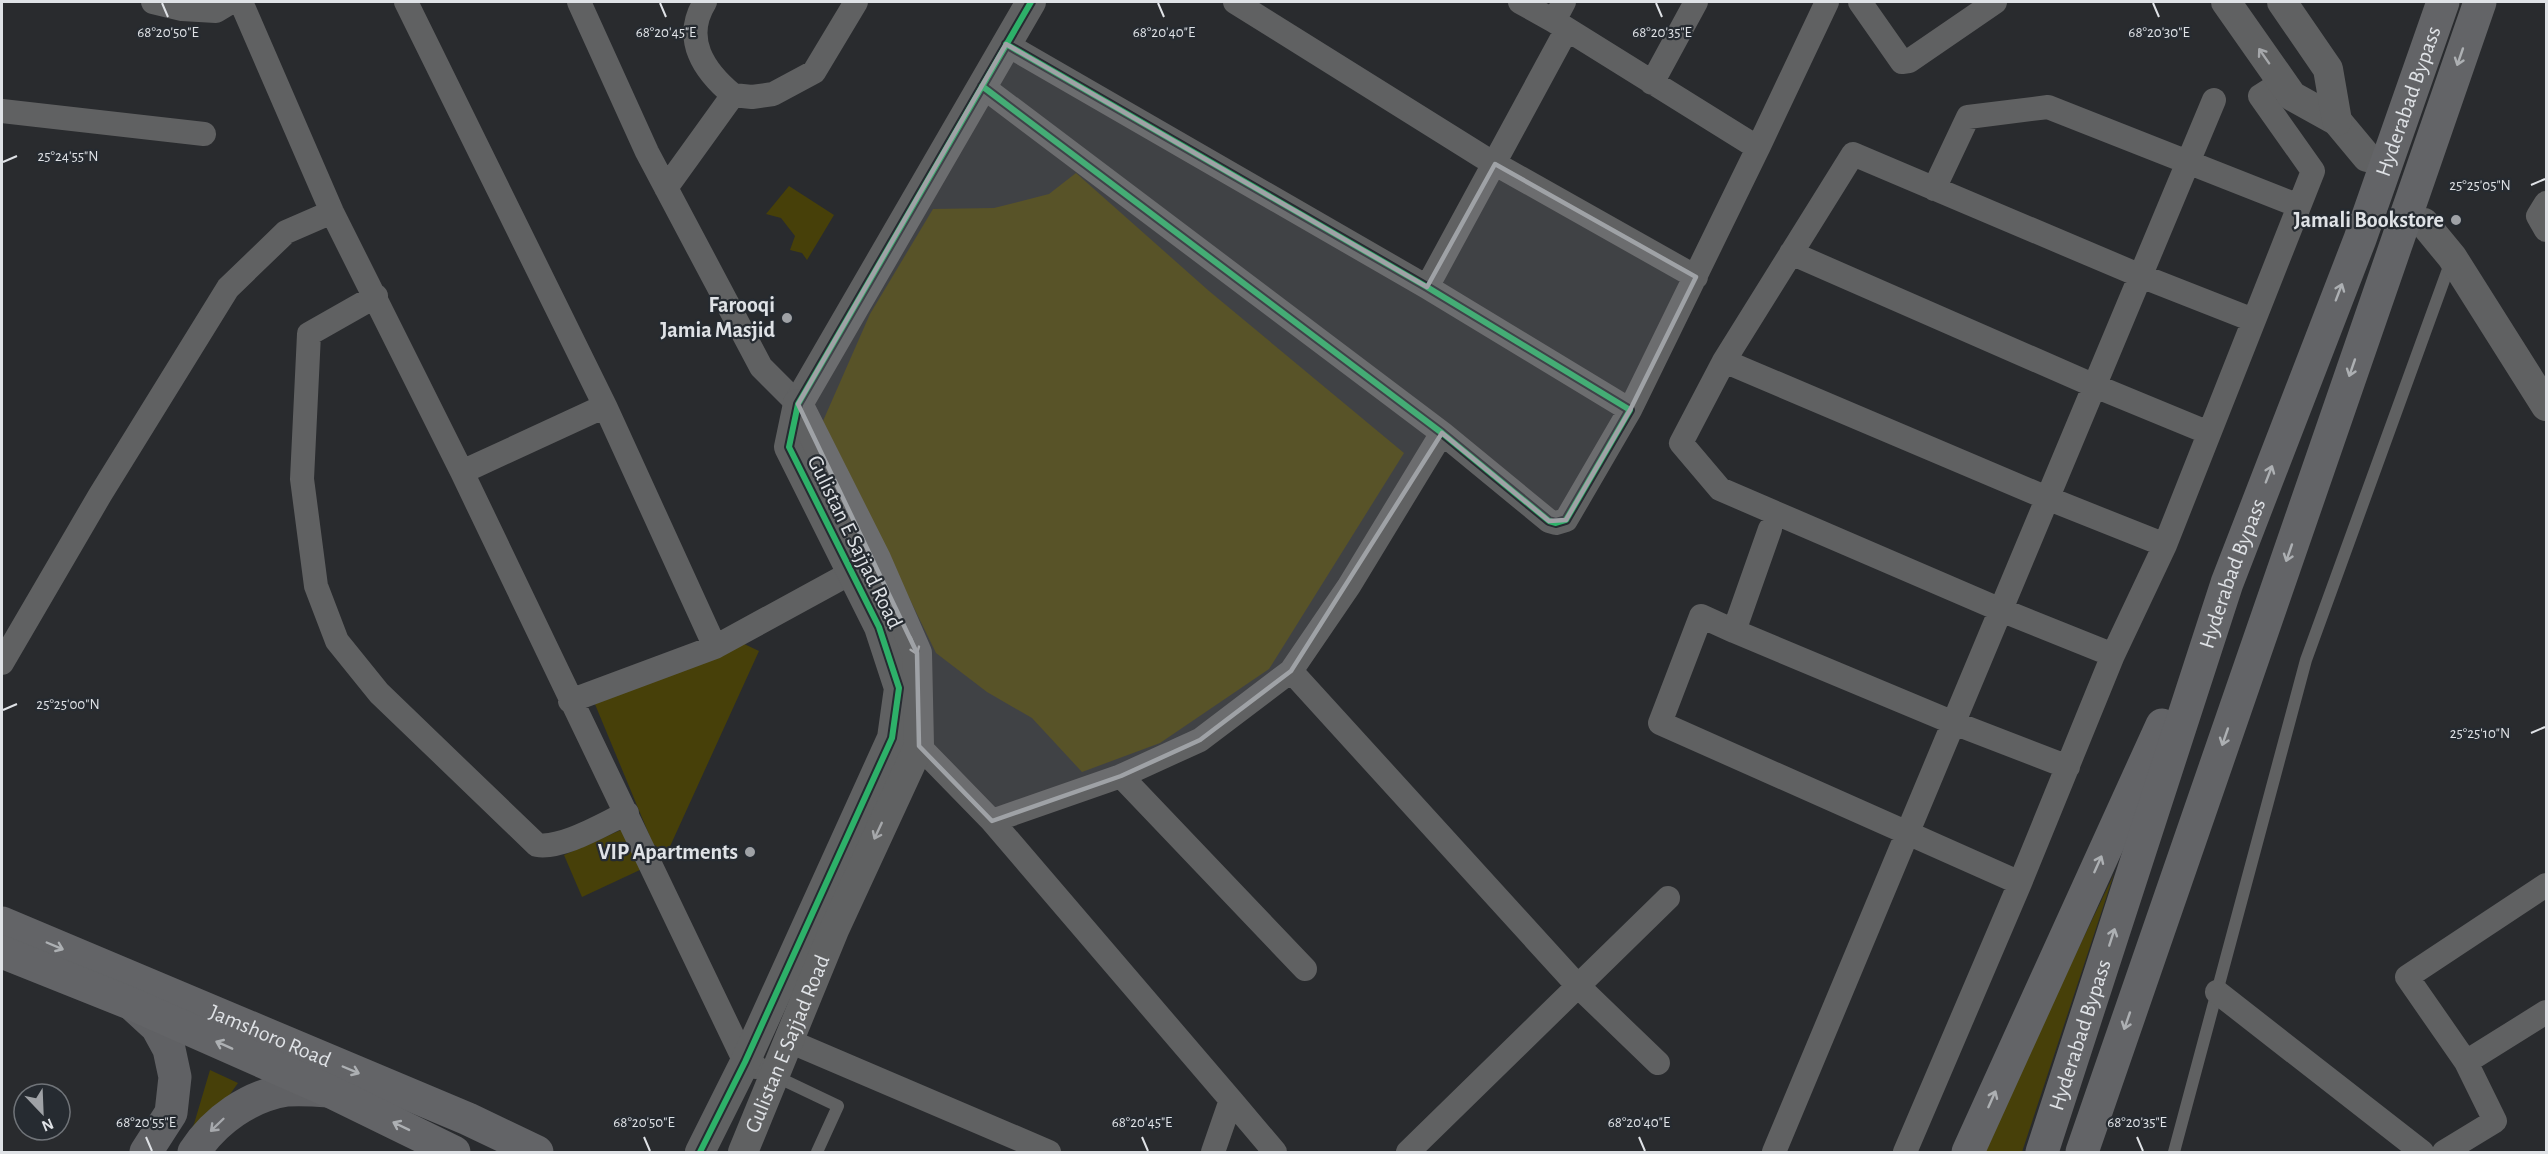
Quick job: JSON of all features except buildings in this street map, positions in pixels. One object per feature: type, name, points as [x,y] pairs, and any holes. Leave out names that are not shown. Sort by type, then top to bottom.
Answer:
[{"type":"highway","name":"Hyderabad Bypass","points":[[2042,1152],[2227,583],[2360,239],[2443,2]]},
{"type":"highway","name":"Hyderabad Bypass","points":[[2082,1152],[2480,2]]},
{"type":"highway","points":[[1968,1152],[2227,583]]},
{"type":"highway","name":"Jamshoro Road","points":[[2,923],[468,1119],[537,1152]]},
{"type":"highway","name":"Jamshoro Road","points":[[2,952],[132,1004],[329,1091],[454,1152]]},
{"type":"main road","points":[[132,1004],[157,1027],[169,1049],[175,1077],[171,1113],[146,1152]]},
{"type":"main road","points":[[194,1152],[202,1139],[224,1118],[251,1101],[289,1090],[329,1091]]},
{"type":"street","points":[[153,2],[183,9],[216,12],[231,2]]},
{"type":"street","points":[[241,2],[332,212],[462,472],[570,701],[627,813],[658,885],[745,1062],[774,1076]]},
{"type":"street","points":[[406,2],[605,406],[715,647]]},
{"type":"street","points":[[579,2],[647,152],[761,368],[798,404],[1031,2]]},
{"type":"street","points":[[705,2],[700,10],[695,33],[699,55],[713,78],[733,95],[752,97],[773,94],[814,72],[856,2]]},
{"type":"street","points":[[1235,2],[1495,164],[1696,277]]},
{"type":"street","points":[[1520,2],[1562,17],[1652,83],[1758,148]]},
{"type":"street","points":[[1652,83],[1696,2]]},
{"type":"street","points":[[982,86],[1442,433],[1549,521],[1556,524],[1566,520],[1630,410],[1827,2]]},
{"type":"street","points":[[1860,2],[1902,62],[1909,61],[1995,2]]},
{"type":"street","points":[[2226,2],[2292,96],[2337,122],[2367,157]]},
{"type":"street","points":[[2282,2],[2328,69],[2337,122]]},
{"type":"street","points":[[1427,287],[1495,164],[1562,17]]},
{"type":"street","points":[[1006,44],[1427,287],[1630,410]]},
{"type":"street","points":[[1905,1152],[2020,883],[2113,655],[2164,545],[2313,171],[2260,96],[2282,82]]},
{"type":"street","points":[[666,188],[733,95]]},
{"type":"street","points":[[1774,1152],[2214,100]]},
{"type":"street","points":[[1934,189],[1968,117],[2048,107],[2299,207]]},
{"type":"street","points":[[2,112],[204,134]]},
{"type":"street","points":[[2113,655],[2001,610],[1720,489],[1681,443],[1724,361],[1853,154],[2140,276],[2253,320]]},
{"type":"street","points":[[2547,203],[2538,216],[2547,230]]},
{"type":"street","points":[[2,663],[100,495],[228,288],[286,232],[332,212]]},
{"type":"street","points":[[2424,223],[2452,256],[2547,406]]},
{"type":"street","points":[[1791,253],[2095,386],[2209,433]]},
{"type":"street","points":[[376,296],[309,334],[302,479],[316,586],[337,641],[380,693],[537,845],[548,846],[563,841],[627,813]]},
{"type":"street","points":[[1724,361],[2164,545]]},
{"type":"street","name":"Gulistan E Sajjad Road","points":[[700,1152],[745,1062],[892,738],[899,688],[879,627],[864,566],[798,404]]},
{"type":"street","points":[[462,472],[605,406]]},
{"type":"street","points":[[992,821],[1121,776],[1200,740],[1291,671],[1348,586],[1442,433]]},
{"type":"street","points":[[1734,631],[1770,529]]},
{"type":"street","points":[[570,701],[715,647],[864,566]]},
{"type":"street","name":"Gulistan E Sajjad Road","points":[[743,1152],[834,930],[919,746],[917,653],[864,566]]},
{"type":"street","points":[[2020,883],[1907,835],[1660,723],[1701,616],[1954,723],[2068,767]]},
{"type":"street","points":[[1291,671],[1577,985],[1658,1064]]},
{"type":"street","points":[[919,746],[992,821],[1275,1152]]},
{"type":"street","points":[[1121,776],[1305,969]]},
{"type":"street","points":[[2444,1152],[2494,1121],[2466,1062],[2407,977],[2547,885]]},
{"type":"street","points":[[1408,1152],[1668,898]]},
{"type":"street","points":[[2217,992],[2422,1152]]},
{"type":"street","points":[[2466,1062],[2547,1012]]},
{"type":"street","points":[[789,1041],[1049,1152]]},
{"type":"street","points":[[1213,1152],[1231,1100]]},
{"type":"lane","points":[[2174,1152],[2306,660],[2452,256]]},
{"type":"lane","points":[[774,1076],[838,1106],[817,1152]]},
{"type":"highlighted area","points":[[1006,44],[1427,287],[1495,164],[1696,277],[1630,410],[1566,520],[1549,521],[1442,433],[1291,671],[1200,740],[1121,776],[992,821],[919,746],[917,653],[798,404]]},
{"type":"shaded area","points":[[1076,173],[1209,291],[1404,453],[1269,669],[1160,743],[1082,772],[1032,718],[987,692],[936,653],[823,421],[870,314],[933,209],[994,208],[1049,194]]},
{"type":"shaded area","points":[[789,186],[834,215],[807,260],[802,253],[790,250],[795,236],[781,218],[766,214]]},
{"type":"shaded area","points":[[740,642],[759,651],[667,853],[653,844],[592,697]]},
{"type":"shaded area","points":[[630,826],[642,869],[582,897],[564,855]]},
{"type":"shaded area","points":[[2114,874],[2022,1152],[1981,1152]]},
{"type":"shaded area","points":[[210,1070],[238,1083],[189,1152],[178,1152],[194,1124]]},
{"type":"cycle path","points":[[700,1152],[745,1062],[892,738],[899,688],[879,627],[789,447],[798,404],[1031,2]]},
{"type":"cycle path","points":[[982,86],[1442,433],[1549,521],[1556,523],[1566,520],[1630,410],[1427,287],[1006,44]]},
{"type":"place","name":"Jamali Bookstore","points":[[2456,220]]},
{"type":"place","name":"Farooqi Jamia Masjid","points":[[787,318]]},
{"type":"place","name":"VIP Apartments","points":[[750,852]]}]
